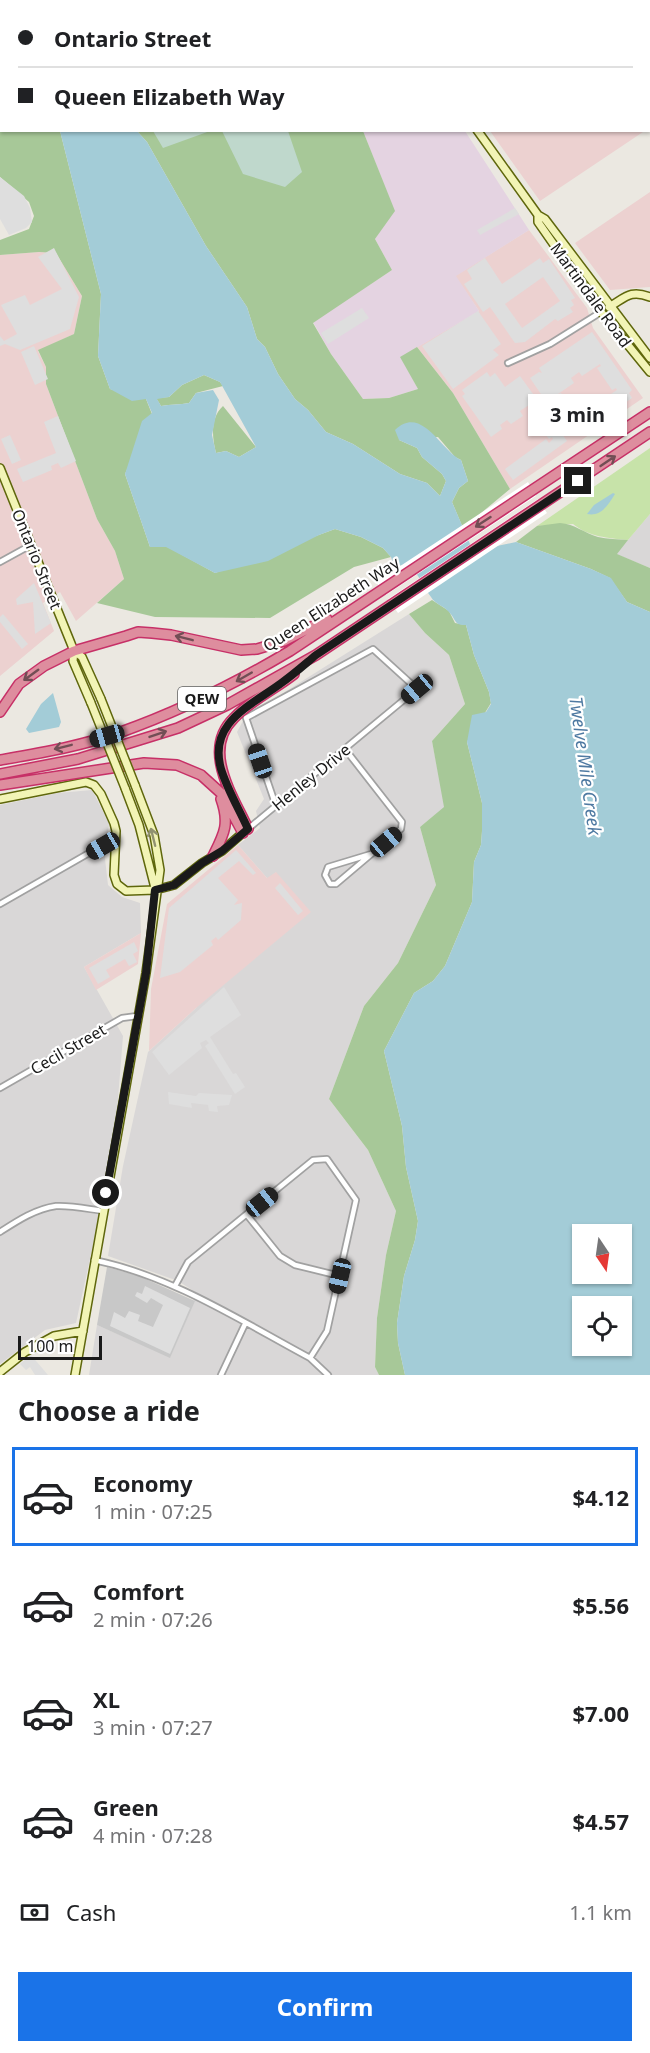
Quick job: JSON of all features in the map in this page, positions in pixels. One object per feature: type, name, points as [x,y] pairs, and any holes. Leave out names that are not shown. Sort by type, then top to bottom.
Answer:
[{"type":"highway","name":"Queen Elizabeth Way","points":[[0,760],[119,733],[196,702],[239,681],[290,651],[650,412]]},
{"type":"highway","name":"Queen Elizabeth Way","points":[[0,774],[78,759],[178,728],[253,692],[316,655],[393,605],[650,432]]},
{"type":"highway","points":[[0,712],[29,676],[74,651],[138,632],[171,635],[241,650],[257,649],[284,641],[306,631],[382,589]]},
{"type":"highway","points":[[246,831],[221,768],[219,745],[222,735],[227,725],[239,713],[286,680],[316,655]]},
{"type":"highway","points":[[0,785],[156,762],[177,765],[190,769],[210,782],[222,794],[246,831]]},
{"type":"highway","points":[[210,782],[222,800],[226,821],[222,838],[213,856]]},
{"type":"main road","name":"Martindale Road","points":[[478,132],[538,215],[545,219],[650,358]]},
{"type":"main road","name":"Martindale Road","points":[[538,215],[538,222],[602,312],[650,372]]},
{"type":"main road","points":[[602,312],[628,294],[640,293],[650,297]]},
{"type":"main road","name":"Ontario Street","points":[[0,468],[74,651],[73,660],[139,825],[155,890]]},
{"type":"main road","name":"Ontario Street","points":[[74,651],[82,657],[135,784],[154,835],[160,870],[155,890],[146,973],[75,1375]]},
{"type":"main road","points":[[0,799],[86,782],[94,785],[101,794],[114,823],[116,844],[114,875],[117,884],[126,891],[155,890]]},
{"type":"main road","name":"Henley Drive","points":[[155,890],[174,885],[246,831]]},
{"type":"main road","points":[[0,1372],[26,1352],[54,1336],[83,1331]]},
{"type":"street","points":[[508,363],[550,344],[602,312]]},
{"type":"street","points":[[0,562],[31,545]]},
{"type":"street","name":"Henley Drive","points":[[246,831],[417,689],[373,649],[246,718],[276,806]]},
{"type":"street","points":[[345,749],[402,822],[400,829],[336,884],[330,884],[325,875],[328,867],[370,854]]},
{"type":"street","points":[[0,904],[103,846],[116,844]]},
{"type":"street","name":"Cecil Street","points":[[0,1088],[122,1018],[137,1016]]},
{"type":"street","points":[[175,1286],[188,1262],[313,1160],[327,1159],[356,1200],[327,1331],[310,1358]]},
{"type":"street","points":[[0,1232],[26,1216],[43,1209],[58,1206],[103,1211]]},
{"type":"street","points":[[247,1215],[280,1256],[295,1265],[340,1276]]},
{"type":"street","points":[[94,1260],[135,1270],[175,1286],[310,1358],[328,1375]]},
{"type":"street","points":[[221,1375],[245,1323]]},
{"type":"shaded area","points":[[363,132],[466,132],[529,230],[456,276],[479,311],[401,357],[418,389],[389,398],[363,399],[331,354],[313,322],[392,270],[375,239],[394,210]]},
{"type":"shaded area","points":[[491,132],[643,132],[540,201]]},
{"type":"shaded area","points":[[0,177],[24,196],[30,208],[32,222],[26,228],[9,235],[0,219]]},
{"type":"shaded area","points":[[650,192],[650,287],[610,290],[575,243]]},
{"type":"shaded area","points":[[515,208],[519,214],[480,235],[477,230]]},
{"type":"shaded area","points":[[529,230],[587,308],[593,328],[643,398],[510,489],[453,393],[417,347],[479,311],[455,276]]},
{"type":"shaded area","points":[[54,248],[79,297],[70,329],[20,350],[5,344],[0,346],[0,336],[4,341],[17,334],[1,305],[25,295],[30,305],[62,289],[38,257]]},
{"type":"shaded area","points":[[56,253],[82,296],[74,334],[38,351],[46,367],[46,384],[97,519],[115,551],[124,579],[76,621],[60,592],[43,603],[54,631],[0,676],[0,255]]},
{"type":"shaded area","points":[[485,258],[502,284],[540,258],[543,263],[549,259],[575,298],[571,300],[574,305],[570,308],[573,312],[558,321],[555,319],[525,342],[515,343],[490,307],[483,312],[464,284],[472,279],[467,270]],"holes":[[[543,277],[560,301],[522,328],[505,304]]]},
{"type":"shaded area","points":[[362,308],[369,318],[328,344],[321,333]]},
{"type":"shaded area","points":[[478,311],[501,344],[493,350],[499,355],[453,389],[422,346]]},
{"type":"shaded area","points":[[592,332],[632,390],[629,393],[632,398],[578,435],[574,431],[569,434],[560,421],[564,419],[562,416],[558,419],[530,378],[539,372],[542,373],[539,368]],"holes":[[[600,364],[601,366],[597,368],[612,390],[616,388],[617,390],[572,420],[576,416],[561,393],[555,396],[574,383],[571,378],[579,372],[582,376]]]},
{"type":"shaded area","points":[[34,346],[48,379],[35,385],[21,352]]},
{"type":"shaded area","points":[[487,372],[490,377],[495,373],[505,387],[520,376],[567,441],[513,480],[505,469],[546,439],[549,443],[553,439],[552,437],[549,439],[537,423],[541,421],[538,417],[534,419],[529,412],[532,410],[529,405],[520,411],[523,416],[511,424],[507,420],[500,425],[502,429],[491,437],[462,396],[465,394],[462,390]]},
{"type":"shaded area","points":[[58,416],[76,461],[61,468],[58,463],[51,466],[52,470],[23,482],[17,469],[56,453],[44,422]]},
{"type":"shaded area","points":[[10,435],[21,460],[12,464],[1,439]]},
{"type":"shaded area","points":[[650,514],[650,568],[616,554]]},
{"type":"shaded area","points":[[34,583],[51,623],[35,634],[33,602],[17,605],[16,599]]},
{"type":"shaded area","points":[[3,614],[28,644],[22,649],[0,622]]},
{"type":"shaded area","points":[[409,614],[425,633],[449,655],[465,704],[432,741],[445,807],[420,827],[436,885],[398,963],[364,1006],[329,1099],[368,1150],[396,1211],[386,1255],[377,1318],[375,1367],[379,1375],[89,1375],[97,1325],[170,1357],[197,1293],[178,1281],[108,1256],[123,1166],[148,1052],[196,1008],[276,872],[268,879],[238,845],[260,828],[256,811],[264,799],[237,732],[245,717]]},
{"type":"shaded area","points":[[92,790],[109,823],[105,859],[108,885],[122,897],[140,903],[141,933],[84,967],[123,1036],[114,1149],[76,1323],[45,1330],[0,1364],[0,805],[58,793]]},
{"type":"shaded area","points":[[238,845],[267,878],[276,872],[311,912],[196,1008],[149,1051],[151,989],[167,904]]},
{"type":"shaded area","points":[[236,850],[256,873],[253,875],[239,861],[218,878],[238,900],[234,905],[242,903],[241,920],[218,940],[216,937],[211,941],[213,945],[180,972],[160,978],[169,908]]},
{"type":"shaded area","points":[[280,883],[303,911],[298,915],[275,888]]},
{"type":"shaded area","points":[[141,933],[138,964],[96,990],[84,967]]},
{"type":"shaded area","points":[[134,942],[138,951],[133,954],[137,962],[129,966],[125,959],[106,970],[110,977],[98,984],[89,968]]},
{"type":"shaded area","points":[[224,987],[241,1015],[210,1037],[233,1074],[236,1073],[245,1087],[235,1094],[205,1046],[209,1043],[206,1040],[200,1043],[202,1048],[169,1075],[152,1052]]},
{"type":"shaded area","points":[[168,1092],[196,1096],[199,1093],[232,1095],[229,1105],[217,1106],[218,1112],[209,1111],[208,1105],[191,1103],[192,1108],[169,1104]]},
{"type":"shaded area","points":[[107,1267],[139,1276],[195,1301],[170,1358],[97,1325]]},
{"type":"shaded area","points":[[145,1286],[190,1308],[170,1354],[110,1326],[114,1312],[125,1318],[129,1311],[140,1315],[138,1321],[153,1327],[163,1305],[151,1298],[147,1303],[135,1296],[137,1292],[142,1294]]},
{"type":"shaded area","points":[[31,1355],[48,1375],[35,1375],[30,1367],[26,1370],[20,1364]]},
{"type":"green space","points":[[0,132],[60,132],[101,294],[98,356],[110,389],[146,399],[152,414],[125,474],[150,547],[166,546],[215,573],[335,529],[361,537],[383,548],[391,557],[354,567],[270,618],[155,617],[97,603],[124,579],[115,551],[97,519],[46,384],[46,367],[38,350],[74,334],[82,296],[56,253],[0,255],[0,240],[29,229],[34,216],[29,202],[0,177]]},
{"type":"green space","points":[[138,132],[363,132],[395,211],[375,239],[392,270],[313,323],[331,354],[363,399],[389,398],[418,389],[400,357],[417,347],[453,393],[510,489],[463,528],[452,502],[459,488],[468,481],[461,460],[455,457],[438,437],[399,440],[417,448],[422,457],[442,474],[446,481],[440,496],[427,483],[400,474],[353,444],[326,432],[308,410],[295,399],[278,374],[265,347],[257,339],[247,307],[206,246],[147,142]]},
{"type":"green space","points":[[154,132],[207,132],[163,148]]},
{"type":"green space","points":[[222,132],[288,132],[302,172],[285,187],[243,174]]},
{"type":"green space","points":[[204,375],[220,382],[223,386],[196,393],[186,404],[161,406],[156,398],[169,397],[182,385]]},
{"type":"green space","points":[[223,406],[256,447],[239,457],[226,451],[216,453],[214,422]]},
{"type":"green space","points":[[650,448],[650,514],[628,540],[592,534],[573,524],[537,526]]},
{"type":"green space","points":[[560,523],[598,537],[628,540],[617,554],[650,568],[650,612],[627,602],[610,578],[516,542],[537,526]]},
{"type":"green space","points":[[432,600],[449,611],[455,623],[466,625],[491,703],[467,742],[482,803],[481,845],[474,862],[472,902],[445,966],[433,981],[414,993],[384,1051],[402,1126],[406,1167],[418,1221],[404,1276],[397,1323],[398,1343],[405,1375],[379,1375],[375,1367],[377,1318],[386,1255],[396,1211],[368,1150],[329,1099],[364,1006],[398,963],[436,885],[420,827],[444,807],[432,741],[465,704],[449,655],[425,633],[409,614]]},
{"type":"water","name":"Twelve Mile Creek","points":[[60,132],[138,132],[147,142],[206,246],[247,307],[257,339],[265,347],[278,374],[295,399],[308,410],[326,432],[353,444],[400,474],[427,483],[440,496],[446,481],[442,474],[422,457],[417,448],[399,440],[395,430],[405,423],[414,422],[422,426],[461,460],[468,481],[459,488],[452,502],[473,551],[516,542],[611,578],[627,602],[650,612],[650,1375],[405,1375],[398,1343],[397,1323],[404,1276],[418,1221],[406,1167],[402,1126],[384,1051],[414,993],[433,981],[445,966],[472,902],[474,862],[481,845],[482,803],[467,742],[472,715],[486,712],[491,704],[489,692],[474,655],[466,625],[457,623],[447,610],[433,599],[410,566],[394,565],[391,557],[383,548],[361,537],[335,529],[268,561],[215,573],[166,547],[150,547],[125,474],[142,421],[152,413],[146,399],[132,401],[110,389],[98,356],[101,294]],"holes":[[[204,375],[220,382],[256,447],[239,457],[226,451],[216,453],[212,435],[219,400],[213,390],[196,393],[186,404],[161,406],[157,399],[169,397],[182,385]]]},
{"type":"water","points":[[613,493],[615,494],[604,509],[596,514],[587,514],[594,505]]},
{"type":"water","points":[[53,693],[61,722],[59,727],[29,733],[26,729],[41,704]]},
{"type":"pier","points":[[528,482],[536,496],[386,595],[376,582]]},
{"type":"pier","points":[[538,499],[547,513],[398,613],[388,599]]},
{"type":"route","points":[[106,1193],[146,973],[155,890],[174,885],[222,851],[248,829],[221,768],[219,745],[227,725],[239,713],[293,675],[316,655],[578,481]]}]
